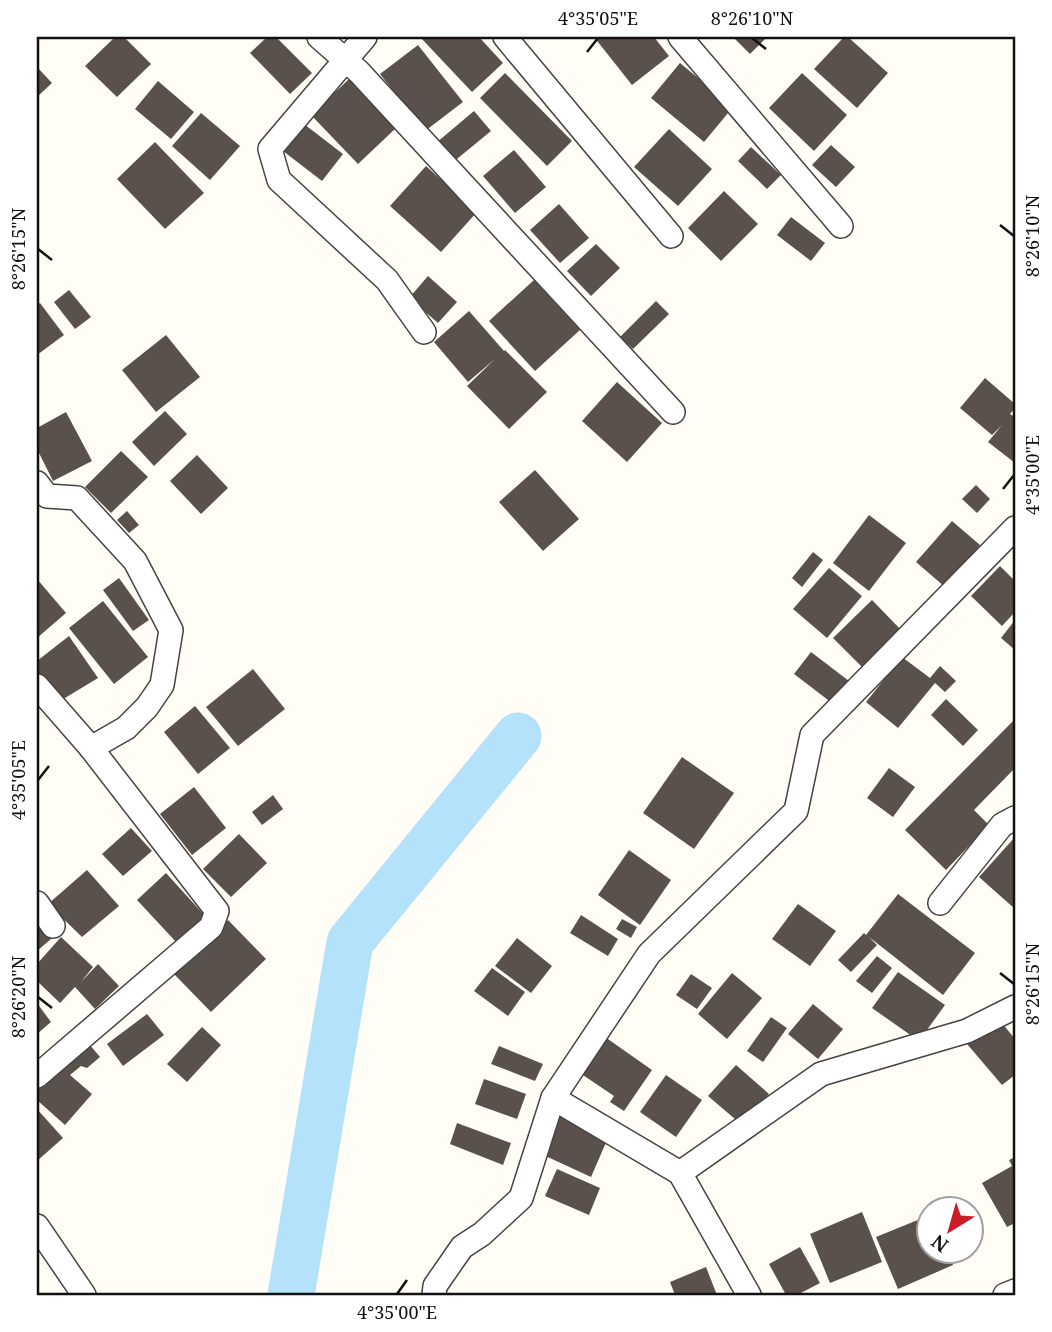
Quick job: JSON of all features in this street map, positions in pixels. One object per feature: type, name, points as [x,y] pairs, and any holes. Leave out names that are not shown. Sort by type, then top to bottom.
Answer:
[{"type":"street","points":[[319,37],[359,72],[673,412]]},
{"type":"street","points":[[365,37],[270,149],[279,180],[387,280],[424,332]]},
{"type":"street","points":[[505,37],[671,236]]},
{"type":"street","points":[[680,37],[841,226]]},
{"type":"street","points":[[37,483],[47,496],[77,498],[135,561],[171,630],[162,685],[147,707],[126,728],[91,748]]},
{"type":"street","points":[[434,1295],[435,1286],[462,1247],[482,1234],[521,1198],[553,1098],[649,954],[796,811],[812,735],[1015,528]]},
{"type":"street","points":[[37,687],[91,748],[217,911],[211,927],[37,1076]]},
{"type":"street","points":[[940,903],[1002,824],[1015,818]]},
{"type":"street","points":[[37,903],[52,926]]},
{"type":"street","points":[[680,1173],[821,1074],[967,1031],[1015,1007]]},
{"type":"street","points":[[553,1098],[680,1173],[750,1295]]},
{"type":"street","points":[[37,1226],[84,1295]]},
{"type":"street","points":[[1005,1295],[1015,1292]]},
{"type":"building","points":[[115,37],[124,37],[151,64],[117,97],[85,66]]},
{"type":"building","points":[[267,37],[276,37],[312,73],[290,94],[250,53]]},
{"type":"building","points":[[420,37],[479,37],[503,63],[472,92]]},
{"type":"building","points":[[594,37],[654,37],[669,56],[632,85]]},
{"type":"building","points":[[733,37],[767,37],[750,54]]},
{"type":"building","points":[[844,37],[848,37],[888,73],[857,108],[814,69]]},
{"type":"building","points":[[418,45],[463,102],[425,131],[380,74]]},
{"type":"building","points":[[680,63],[733,107],[704,142],[651,98]]},
{"type":"building","points":[[37,67],[52,83],[37,97]]},
{"type":"building","points":[[505,73],[572,141],[547,166],[480,98]]},
{"type":"building","points":[[802,73],[847,115],[814,151],[769,108]]},
{"type":"building","points":[[349,79],[396,128],[358,164],[311,115]]},
{"type":"building","points":[[158,81],[194,112],[171,139],[135,109]]},
{"type":"building","points":[[474,111],[491,131],[452,163],[436,143]]},
{"type":"building","points":[[201,113],[240,146],[210,180],[172,146]]},
{"type":"building","points":[[304,124],[343,154],[322,181],[283,151]]},
{"type":"building","points":[[669,129],[712,169],[678,206],[634,167]]},
{"type":"building","points":[[155,142],[204,193],[165,229],[117,179]]},
{"type":"building","points":[[831,145],[855,167],[836,187],[812,165]]},
{"type":"building","points":[[751,147],[781,175],[767,189],[738,161]]},
{"type":"building","points":[[514,150],[546,187],[515,213],[483,176]]},
{"type":"building","points":[[426,166],[477,212],[441,252],[390,206]]},
{"type":"building","points":[[724,191],[758,224],[721,261],[688,228]]},
{"type":"building","points":[[559,204],[589,238],[560,263],[530,230]]},
{"type":"building","points":[[791,217],[825,243],[811,261],[777,235]]},
{"type":"building","points":[[596,244],[620,268],[591,296],[567,271]]},
{"type":"building","points":[[428,276],[457,302],[438,323],[409,298]]},
{"type":"building","points":[[534,280],[580,330],[535,371],[489,321]]},
{"type":"building","points":[[69,290],[91,317],[75,329],[54,302]]},
{"type":"building","points":[[656,301],[669,314],[633,349],[620,337]]},
{"type":"building","points":[[40,303],[64,335],[37,355],[37,305]]},
{"type":"building","points":[[469,311],[504,351],[547,392],[509,429],[467,386],[495,359],[468,382],[434,342]]},
{"type":"building","points":[[166,335],[200,377],[156,412],[122,370]]},
{"type":"building","points":[[985,378],[1015,404],[1010,414],[1015,417],[1015,463],[988,442],[1002,425],[992,435],[960,408]]},
{"type":"building","points":[[617,382],[662,423],[627,462],[582,421]]},
{"type":"building","points":[[165,411],[187,434],[154,466],[132,442]]},
{"type":"building","points":[[66,412],[92,461],[53,481],[37,449],[37,428]]},
{"type":"building","points":[[121,451],[148,477],[111,513],[85,487]]},
{"type":"building","points":[[197,455],[228,488],[201,514],[170,481]]},
{"type":"building","points":[[535,470],[579,519],[543,551],[499,502]]},
{"type":"building","points":[[976,485],[990,499],[977,513],[962,499]]},
{"type":"building","points":[[127,511],[139,525],[129,533],[117,520]]},
{"type":"building","points":[[869,515],[906,543],[869,591],[833,563]]},
{"type":"building","points":[[952,521],[980,545],[945,587],[916,562]]},
{"type":"building","points":[[813,552],[823,560],[802,587],[792,578]]},
{"type":"building","points":[[1000,566],[1015,581],[1015,612],[1002,626],[971,596]]},
{"type":"building","points":[[829,568],[862,596],[827,638],[793,609]]},
{"type":"building","points":[[119,578],[149,620],[133,631],[103,590]]},
{"type":"building","points":[[37,579],[66,613],[37,638]]},
{"type":"building","points":[[872,600],[904,633],[866,671],[833,638]]},
{"type":"building","points":[[103,601],[148,657],[114,684],[69,628]]},
{"type":"building","points":[[1015,620],[1015,650],[1001,638]]},
{"type":"building","points":[[69,636],[98,678],[60,701],[37,673],[37,661]]},
{"type":"building","points":[[811,652],[849,681],[832,703],[794,674]]},
{"type":"building","points":[[902,657],[930,678],[940,666],[956,681],[945,692],[935,683],[898,728],[866,702]]},
{"type":"building","points":[[253,669],[285,709],[238,746],[206,707]]},
{"type":"building","points":[[946,699],[978,730],[963,746],[931,715]]},
{"type":"building","points":[[195,706],[230,748],[198,774],[164,732]]},
{"type":"building","points":[[1015,719],[1015,768],[974,810],[989,825],[946,870],[905,830]]},
{"type":"building","points":[[682,757],[734,793],[694,849],[643,813]]},
{"type":"building","points":[[889,768],[915,787],[893,817],[867,798]]},
{"type":"building","points":[[194,787],[226,828],[192,855],[160,814]]},
{"type":"building","points":[[273,795],[283,809],[262,825],[252,812]]},
{"type":"building","points":[[131,828],[152,851],[123,876],[102,854]]},
{"type":"building","points":[[239,834],[267,863],[231,897],[203,869]]},
{"type":"building","points":[[1015,837],[1015,909],[979,877]]},
{"type":"building","points":[[629,850],[671,880],[640,925],[598,895]]},
{"type":"building","points":[[87,870],[119,906],[82,937],[48,904]]},
{"type":"building","points":[[166,873],[206,917],[177,943],[137,900]]},
{"type":"building","points":[[898,894],[975,953],[943,995],[869,937],[877,945],[851,972],[838,960],[864,933],[866,935]]},
{"type":"building","points":[[798,904],[836,931],[810,966],[772,939]]},
{"type":"building","points":[[581,915],[618,939],[608,956],[570,933]]},
{"type":"building","points":[[622,919],[637,927],[631,938],[616,929]]},
{"type":"building","points":[[228,920],[266,959],[211,1012],[173,973]]},
{"type":"building","points":[[37,923],[51,939],[37,951]]},
{"type":"building","points":[[61,937],[93,967],[81,982],[98,964],[119,986],[95,1009],[75,987],[60,1003],[37,981],[37,964]]},
{"type":"building","points":[[517,938],[552,966],[531,993],[495,966]]},
{"type":"building","points":[[877,956],[892,968],[872,993],[856,981]]},
{"type":"building","points":[[492,968],[525,992],[508,1016],[474,991]]},
{"type":"building","points":[[898,972],[945,1005],[919,1041],[872,1008]]},
{"type":"building","points":[[732,973],[762,998],[727,1039],[698,1014]]},
{"type":"building","points":[[691,974],[712,988],[697,1009],[676,995]]},
{"type":"building","points":[[37,1003],[51,1022],[37,1034]]},
{"type":"building","points":[[813,1004],[843,1029],[818,1059],[788,1034]]},
{"type":"building","points":[[147,1014],[164,1035],[123,1066],[107,1044]]},
{"type":"building","points":[[771,1017],[787,1028],[763,1062],[747,1051]]},
{"type":"building","points":[[997,1017],[1015,1039],[1015,1075],[1002,1085],[967,1044]]},
{"type":"building","points":[[202,1027],[221,1045],[187,1082],[167,1064]]},
{"type":"building","points":[[605,1037],[652,1070],[624,1111],[610,1102],[614,1096],[580,1073]]},
{"type":"building","points":[[84,1038],[100,1057],[87,1068],[81,1066],[70,1075],[92,1094],[65,1125],[37,1100],[37,1083]]},
{"type":"building","points":[[499,1046],[543,1064],[535,1081],[491,1064]]},
{"type":"building","points":[[736,1065],[769,1094],[742,1125],[708,1096]]},
{"type":"building","points":[[666,1075],[702,1100],[676,1137],[640,1112]]},
{"type":"building","points":[[484,1079],[526,1094],[517,1119],[475,1104]]},
{"type":"building","points":[[37,1109],[63,1138],[37,1161]]},
{"type":"building","points":[[556,1114],[608,1138],[591,1177],[539,1153]]},
{"type":"building","points":[[457,1123],[511,1143],[503,1165],[450,1144]]},
{"type":"building","points":[[1015,1157],[1015,1223],[1007,1227],[982,1183],[1012,1166],[1009,1160]]},
{"type":"building","points":[[557,1169],[600,1188],[589,1215],[545,1196]]},
{"type":"building","points":[[862,1212],[882,1262],[830,1283],[810,1234]]},
{"type":"building","points":[[916,1221],[916,1266],[951,1266],[898,1289],[876,1237]]},
{"type":"building","points":[[800,1247],[820,1283],[797,1295],[786,1295],[769,1264]]},
{"type":"building","points":[[706,1267],[717,1295],[675,1295],[670,1282]]},
{"type":"waterway","points":[[291,1295],[350,942],[518,736]]}]
